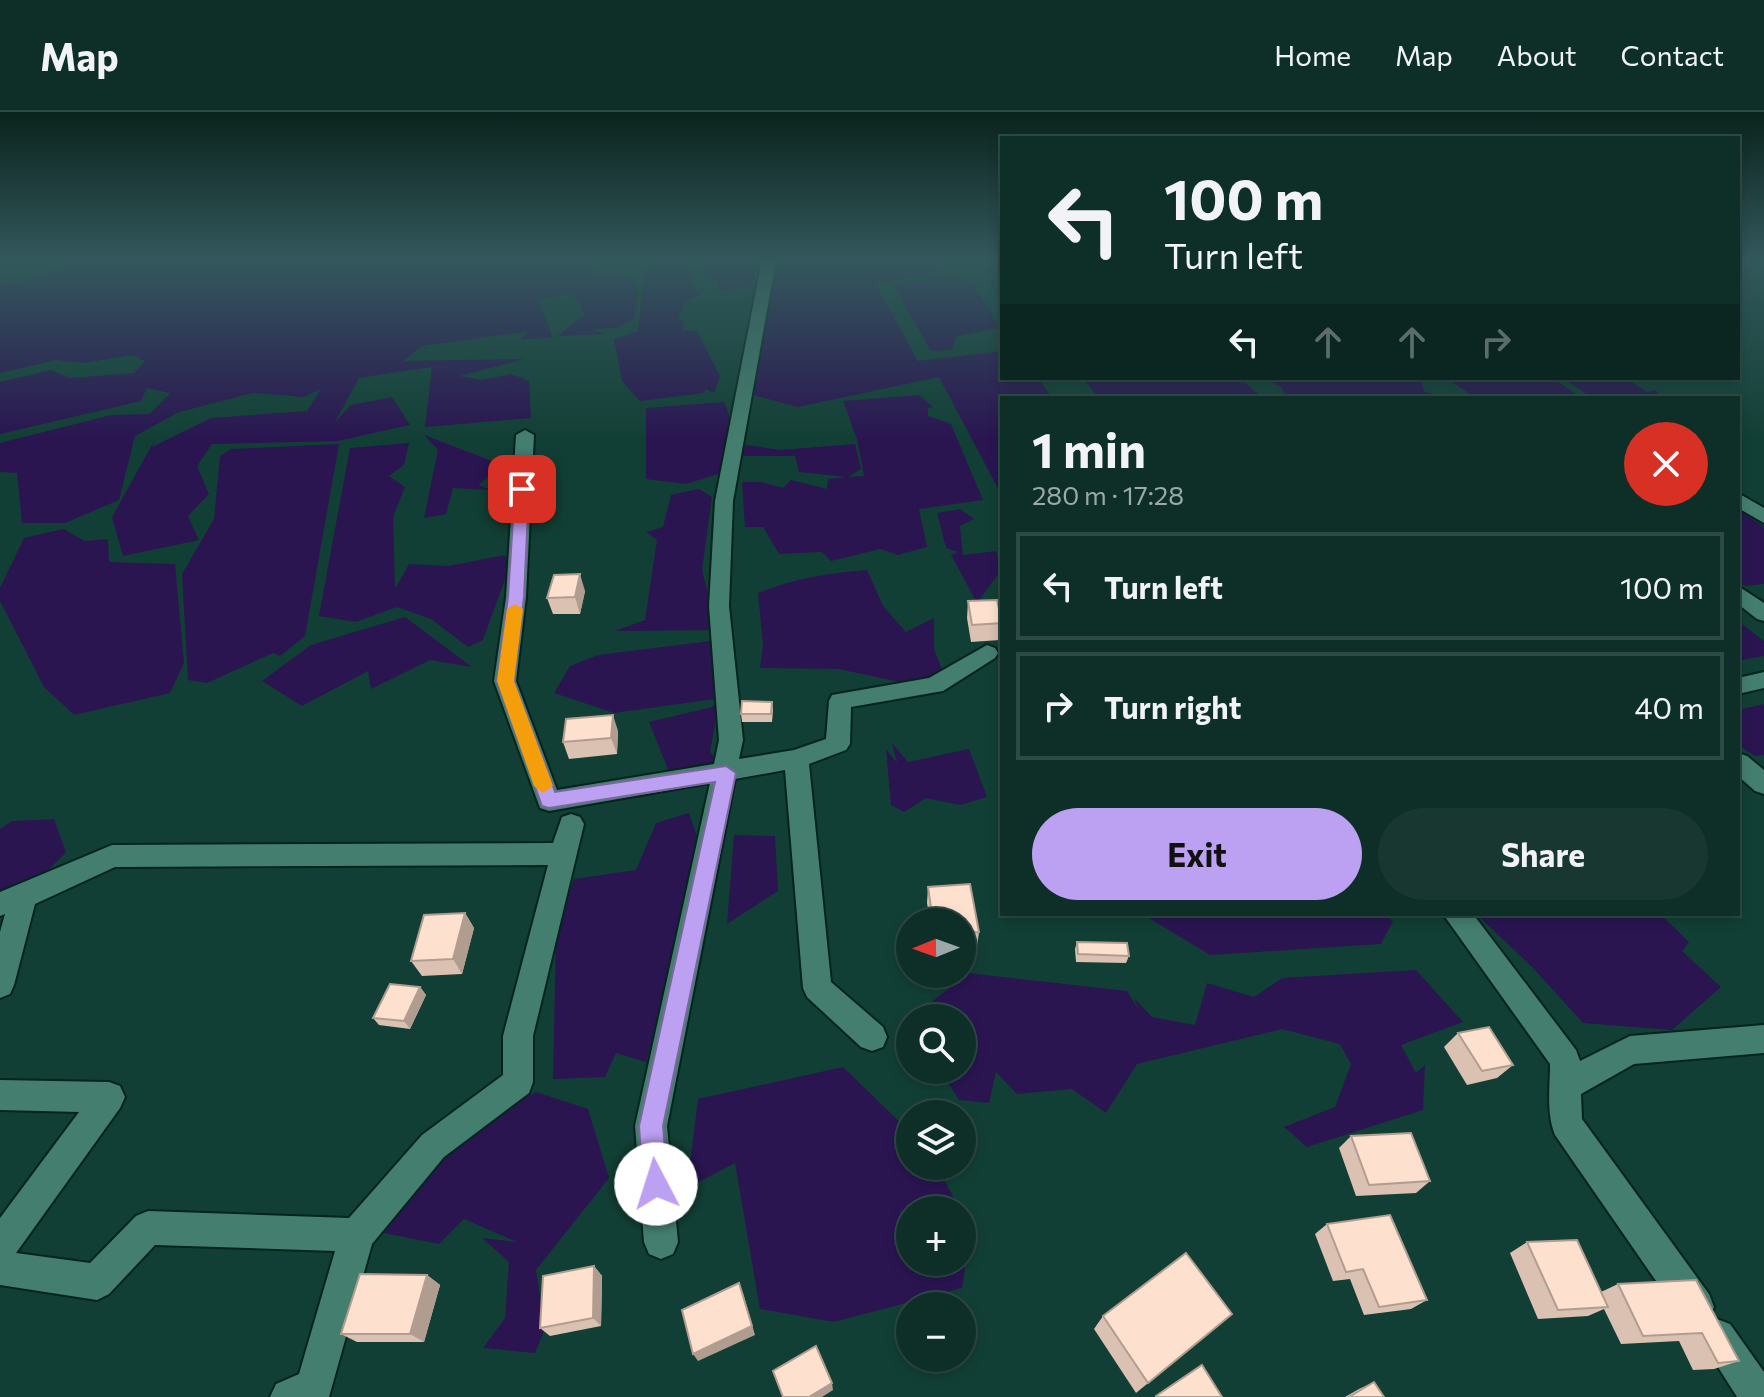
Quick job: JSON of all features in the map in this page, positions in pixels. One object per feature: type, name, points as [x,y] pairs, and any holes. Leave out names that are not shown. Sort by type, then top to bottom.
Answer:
[{"type":"street","points":[[661,1242],[651,1126],[731,740],[719,606],[724,501],[758,320]]},
{"type":"street","points":[[525,435],[516,597],[505,681],[549,801],[796,759],[838,744],[840,701],[935,685],[987,653]]},
{"type":"street","points":[[1740,500],[1764,517]]},
{"type":"street","points":[[1740,595],[1764,614]]},
{"type":"street","points":[[1740,686],[1764,680]]},
{"type":"street","points":[[796,759],[817,988],[872,1037]]},
{"type":"street","points":[[1740,764],[1764,784]]},
{"type":"street","points":[[289,1397],[314,1387],[357,1235],[433,1146],[518,1082],[518,1036],[571,824]]},
{"type":"street","points":[[0,985],[11,901],[112,856],[564,854]]},
{"type":"street","points":[[1458,916],[1565,1060],[1563,1087],[1566,1124],[1759,1397]]},
{"type":"street","points":[[1563,1087],[1630,1050],[1764,1039]]},
{"type":"street","points":[[0,1095],[109,1097],[0,1246]]},
{"type":"street","points":[[0,1268],[97,1282],[148,1228],[357,1235]]},
{"type":"shaded area","points":[[0,320],[546,320],[553,338],[520,339],[530,331],[422,346],[403,361],[524,359],[459,376],[482,380],[511,374],[529,381],[531,418],[425,427],[432,367],[359,378],[335,422],[351,405],[392,397],[410,425],[338,441],[212,444],[197,466],[209,494],[188,516],[199,540],[123,556],[112,517],[157,436],[152,447],[211,418],[307,411],[321,389],[303,397],[253,393],[179,412],[135,436],[119,500],[65,523],[22,523],[17,473],[0,472],[0,443],[111,415],[150,414],[170,393],[147,388],[141,401],[0,434],[0,382],[51,370],[70,378],[134,373],[145,361],[133,355],[83,363],[56,360],[0,373]]},
{"type":"shaded area","points":[[578,320],[632,320],[617,328],[591,329],[604,334],[557,336]]},
{"type":"shaded area","points":[[639,320],[681,320],[683,331],[697,331],[720,376],[714,393],[706,389],[704,393],[640,401],[622,381],[614,339],[638,331]]},
{"type":"shaded area","points":[[761,320],[895,320],[918,361],[1000,351],[1000,380],[1040,380],[1051,396],[1000,396],[1000,492],[939,377],[798,407],[749,394]]},
{"type":"shaded area","points":[[913,320],[995,320],[1000,328],[957,336],[952,350],[931,351]]},
{"type":"shaded area","points":[[1084,380],[1241,380],[1261,396],[1096,396]]},
{"type":"shaded area","points":[[1267,380],[1421,380],[1424,391],[1439,396],[1292,396],[1285,394],[1281,387]]},
{"type":"shaded area","points":[[1449,380],[1556,380],[1579,396],[1473,396]]},
{"type":"shaded area","points":[[1566,380],[1629,380],[1647,392],[1655,390],[1660,396],[1589,396]]},
{"type":"shaded area","points":[[919,395],[933,407],[928,408],[928,416],[951,424],[983,500],[919,509],[927,547],[898,555],[880,549],[831,561],[822,552],[779,554],[763,527],[745,527],[742,482],[761,482],[783,488],[791,480],[827,489],[828,479],[847,477],[799,472],[795,456],[741,456],[739,453],[747,445],[780,450],[855,444],[861,469],[848,477],[864,476],[857,439],[843,401]]},
{"type":"shaded area","points":[[724,402],[732,422],[721,473],[686,484],[646,479],[646,408]]},
{"type":"shaded area","points":[[424,435],[500,464],[479,485],[490,490],[453,488],[446,514],[424,518],[438,450]]},
{"type":"shaded area","points":[[409,443],[404,465],[389,476],[405,487],[393,517],[395,589],[409,564],[449,566],[505,555],[510,565],[483,640],[468,647],[431,619],[397,607],[356,622],[319,616],[350,448]]},
{"type":"shaded area","points":[[339,444],[305,636],[280,656],[273,653],[207,683],[188,680],[182,574],[214,519],[220,456],[231,449]]},
{"type":"shaded area","points":[[699,489],[712,497],[702,570],[717,630],[615,631],[645,620],[657,540],[646,532],[663,527],[671,495]]},
{"type":"shaded area","points":[[960,509],[974,519],[960,526],[963,555],[996,551],[1000,572],[977,603],[951,555],[958,552],[946,548],[937,513]]},
{"type":"shaded area","points":[[1740,510],[1764,527],[1764,584],[1745,586],[1740,583]]},
{"type":"shaded area","points":[[63,529],[85,541],[108,539],[109,562],[175,564],[184,663],[170,693],[74,715],[44,687],[0,601],[0,588],[24,538]]},
{"type":"shaded area","points":[[867,570],[883,606],[906,632],[934,618],[934,649],[945,677],[899,682],[839,669],[760,668],[763,645],[758,593],[812,577]]},
{"type":"shaded area","points":[[405,617],[472,667],[430,660],[371,689],[368,671],[302,706],[262,681],[311,645]]},
{"type":"shaded area","points":[[1740,623],[1764,641],[1764,656],[1740,662]]},
{"type":"shaded area","points":[[711,641],[715,699],[614,713],[554,693],[570,666],[598,655]]},
{"type":"shaded area","points":[[720,697],[710,752],[719,762],[669,772],[649,722],[712,707]]},
{"type":"shaded area","points":[[1764,704],[1764,755],[1755,756],[1740,746],[1740,710]]},
{"type":"shaded area","points":[[892,743],[908,762],[969,749],[987,797],[960,805],[926,798],[904,812],[891,805],[886,749],[897,763]]},
{"type":"shaded area","points":[[689,813],[705,860],[646,1062],[616,1053],[605,1077],[553,1079],[556,932],[574,879],[636,870],[656,823]]},
{"type":"shaded area","points":[[54,819],[66,852],[38,881],[0,892],[0,829],[12,821]]},
{"type":"shaded area","points":[[734,835],[775,836],[778,891],[727,924]]},
{"type":"shaded area","points":[[1145,916],[1386,916],[1393,921],[1381,944],[1210,955]]},
{"type":"shaded area","points":[[1478,916],[1662,916],[1689,942],[1682,951],[1721,987],[1672,1030],[1583,1023],[1533,968]]},
{"type":"shaded area","points":[[1416,970],[1463,1022],[1401,1045],[1416,1073],[1425,1065],[1423,1110],[1307,1147],[1284,1127],[1335,1107],[1351,1064],[1340,1044],[1282,1029],[1137,1064],[1106,1113],[1072,1089],[1017,1094],[996,1072],[989,1103],[959,1100],[949,1084],[976,1084],[976,1004],[929,1004],[949,988],[976,988],[976,974],[1127,991],[1139,1010],[1134,998],[1152,1017],[1195,1025],[1207,983],[1254,997],[1282,978]]},
{"type":"shaded area","points":[[843,1067],[896,1118],[896,1180],[944,1180],[953,1196],[896,1196],[896,1276],[964,1276],[962,1288],[947,1292],[896,1292],[896,1306],[834,1322],[760,1309],[735,1163],[687,1188],[698,1099]]},
{"type":"shaded area","points":[[536,1092],[588,1109],[609,1178],[536,1270],[545,1329],[535,1353],[483,1348],[505,1318],[509,1262],[482,1238],[517,1242],[464,1219],[439,1244],[374,1231],[463,1132]]},
{"type":"building","points":[[580,574],[575,597],[547,598],[554,575]]},
{"type":"building","points":[[997,600],[1000,623],[972,625],[968,601]]},
{"type":"building","points":[[742,701],[772,702],[771,714],[741,714]]},
{"type":"building","points":[[613,715],[611,738],[563,742],[566,719]]},
{"type":"building","points":[[970,884],[974,908],[931,908],[928,887]]},
{"type":"building","points":[[465,913],[453,959],[411,961],[424,915]]},
{"type":"building","points":[[1077,942],[1127,943],[1129,956],[1078,954]]},
{"type":"building","points":[[390,984],[420,987],[404,1021],[373,1018]]},
{"type":"building","points":[[1489,1027],[1513,1065],[1482,1071],[1458,1033]]},
{"type":"building","points":[[1411,1133],[1430,1181],[1369,1185],[1351,1136]]},
{"type":"building","points":[[1390,1215],[1427,1300],[1379,1307],[1363,1269],[1346,1272],[1327,1224]]},
{"type":"building","points":[[1577,1240],[1608,1307],[1558,1310],[1527,1242]]},
{"type":"building","points":[[1186,1253],[1232,1314],[1148,1383],[1103,1316]]},
{"type":"building","points":[[594,1266],[593,1318],[540,1328],[543,1276]]},
{"type":"building","points":[[360,1274],[427,1275],[410,1334],[341,1334]]},
{"type":"building","points":[[1696,1280],[1739,1361],[1718,1363],[1702,1333],[1643,1336],[1618,1284]]},
{"type":"building","points":[[739,1283],[752,1326],[693,1354],[682,1310]]},
{"type":"building","points":[[816,1346],[832,1383],[809,1397],[783,1397],[773,1371]]},
{"type":"building","points":[[1202,1365],[1222,1397],[1156,1397],[1156,1396]]},
{"type":"building","points":[[1374,1382],[1384,1397],[1349,1397]]},
{"type":"slow traffic","points":[[515,609],[505,681],[543,786]]},
{"type":"route","points":[[522,489],[516,597],[505,681],[549,801],[726,773],[651,1126],[656,1184]]}]
